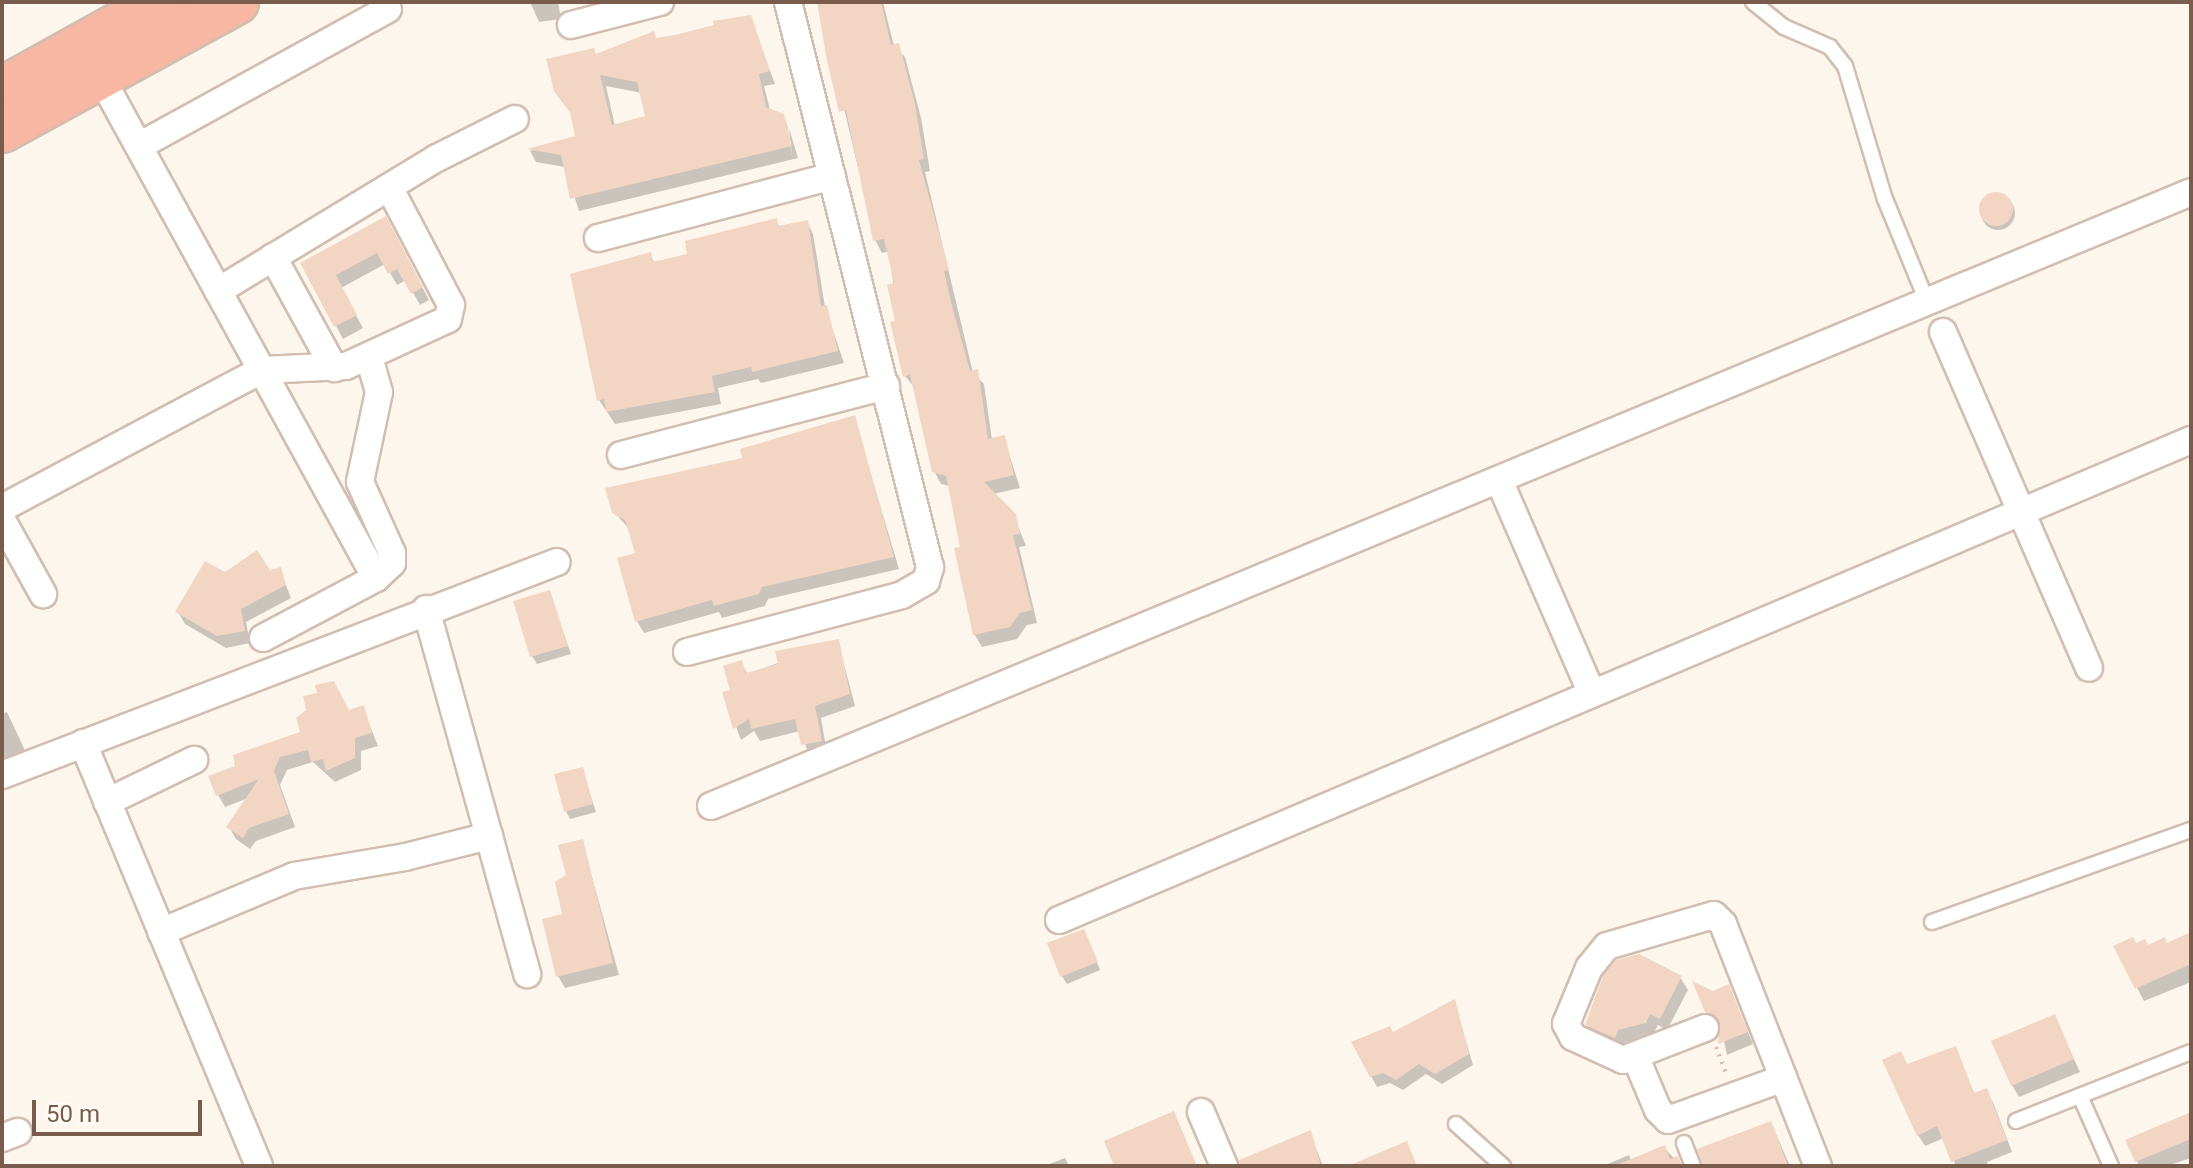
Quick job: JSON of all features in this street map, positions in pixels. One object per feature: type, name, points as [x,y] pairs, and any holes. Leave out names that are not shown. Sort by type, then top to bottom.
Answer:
[{"type":"highway","points":[[2,90],[161,2]]},
{"type":"highway","points":[[2,130],[236,2]]},
{"type":"street","points":[[571,25],[660,2]]},
{"type":"street","points":[[687,652],[902,595],[926,581],[928,550],[788,2]]},
{"type":"street","points":[[139,146],[388,9]]},
{"type":"street","points":[[100,76],[376,578]]},
{"type":"street","points":[[218,291],[389,187],[515,119]]},
{"type":"street","points":[[598,238],[832,176]]},
{"type":"street","points":[[2,508],[262,370],[334,368],[369,358],[444,322],[452,309],[389,187]]},
{"type":"street","points":[[711,806],[1929,305],[2191,192]]},
{"type":"street","points":[[273,257],[334,368]]},
{"type":"street","points":[[1943,332],[2089,668]]},
{"type":"street","points":[[263,638],[376,578],[393,558],[360,482],[379,392],[369,358]]},
{"type":"street","points":[[621,455],[886,386]]},
{"type":"street","points":[[1059,920],[2191,440]]},
{"type":"street","points":[[1499,480],[1591,692]]},
{"type":"street","points":[[2,520],[43,594]]},
{"type":"street","points":[[2,775],[426,609],[557,562]]},
{"type":"street","points":[[426,609],[527,974]]},
{"type":"street","points":[[83,743],[259,1166]]},
{"type":"street","points":[[107,802],[194,760]]},
{"type":"street","points":[[161,932],[294,876],[405,857],[489,836]]},
{"type":"street","points":[[1705,1028],[1636,1058],[1618,1059],[1569,1032],[1567,1017],[1589,968],[1614,942],[1707,914],[1723,924],[1818,1166]]},
{"type":"street","points":[[1636,1058],[1658,1110],[1668,1120],[1784,1078]]},
{"type":"street","points":[[1201,1112],[1224,1166]]},
{"type":"lane","points":[[1753,2],[1784,27],[1830,47],[1845,66],[1885,199],[1929,305]]},
{"type":"lane","points":[[1932,922],[2191,830]]},
{"type":"lane","points":[[2016,1121],[2191,1052]]},
{"type":"lane","points":[[2080,1096],[2111,1166]]},
{"type":"lane","points":[[1456,1124],[1503,1166]]},
{"type":"lane","points":[[1684,1143],[1693,1166]]},
{"type":"path","points":[[1705,1028],[1735,1097]]},
{"type":"building","points":[[817,2],[881,2],[891,45],[899,43],[915,104],[924,159],[919,160],[949,270],[944,271],[952,306],[970,371],[978,369],[988,439],[1005,435],[1014,475],[984,482],[1016,514],[1020,534],[1013,535],[1032,610],[1020,613],[1010,627],[973,635],[954,548],[960,547],[946,476],[932,472],[910,375],[903,377],[890,322],[895,321],[887,285],[894,283],[884,239],[873,241],[846,110],[839,112],[827,61]]},
{"type":"building","points":[[751,15],[770,71],[759,74],[766,107],[784,114],[792,146],[570,199],[561,155],[527,149],[575,136],[570,113],[554,91],[546,59],[594,48],[596,54],[654,31],[656,38],[675,35],[714,25],[713,21]],"holes":[[[600,75],[637,82],[645,116],[612,125]]]},
{"type":"building","points":[[1996,192],[2008,197],[2013,209],[2008,221],[1996,226],[1984,221],[1979,209],[1984,197]]},
{"type":"building","points":[[386,216],[423,287],[411,294],[397,269],[388,274],[377,253],[336,275],[357,315],[334,327],[300,263]]},
{"type":"building","points":[[777,218],[778,226],[808,220],[821,306],[827,305],[838,351],[752,372],[751,367],[712,376],[715,392],[606,412],[604,399],[597,401],[570,274],[651,252],[653,262],[687,254],[685,241]]},
{"type":"building","points":[[855,415],[894,557],[762,587],[759,594],[714,606],[712,600],[635,622],[617,558],[635,553],[625,520],[612,513],[605,488],[742,458],[740,449]]},
{"type":"building","points":[[257,550],[270,570],[281,567],[286,585],[241,609],[245,631],[217,636],[175,612],[205,561],[225,572]]},
{"type":"building","points":[[550,590],[568,646],[530,657],[513,601]]},
{"type":"building","points":[[839,639],[850,694],[815,706],[822,741],[801,745],[795,719],[751,729],[749,719],[733,729],[722,692],[730,690],[723,666],[742,660],[746,673],[778,664],[775,651]]},
{"type":"building","points":[[334,681],[349,710],[364,705],[372,733],[355,738],[355,758],[326,771],[323,759],[311,762],[308,750],[280,757],[274,771],[289,814],[249,828],[243,838],[226,827],[259,779],[216,796],[208,776],[235,766],[233,755],[300,732],[296,718],[306,710],[303,696],[317,693],[315,685]]},
{"type":"building","points":[[583,767],[593,804],[564,812],[554,774]]},
{"type":"building","points":[[583,839],[613,963],[556,977],[542,919],[562,914],[555,882],[566,875],[558,845]]},
{"type":"building","points":[[1084,929],[1098,962],[1060,977],[1047,943]]},
{"type":"building","points":[[2191,932],[2191,964],[2135,989],[2113,946],[2133,937],[2136,943],[2145,939],[2148,945],[2165,937],[2167,943]]},
{"type":"building","points":[[1639,954],[1682,976],[1660,1019],[1650,1014],[1646,1023],[1618,1030],[1615,1038],[1585,1025],[1603,976],[1616,960]]},
{"type":"building","points":[[1692,981],[1713,991],[1729,984],[1748,1032],[1718,1044],[1720,1022],[1705,1012]]},
{"type":"building","points":[[1455,999],[1469,1054],[1435,1074],[1419,1064],[1396,1080],[1383,1073],[1370,1077],[1351,1042],[1390,1026],[1393,1032]]},
{"type":"building","points":[[2055,1014],[2074,1059],[2011,1086],[1991,1041]]},
{"type":"building","points":[[1956,1046],[1974,1093],[1987,1088],[2007,1140],[1951,1162],[1937,1126],[1917,1136],[1882,1060],[1901,1051],[1907,1064]]},
{"type":"building","points":[[1174,1111],[1197,1166],[1114,1166],[1104,1141]]},
{"type":"building","points":[[2191,1112],[2191,1139],[2135,1162],[2125,1140]]},
{"type":"building","points":[[1771,1121],[1788,1166],[1703,1166],[1697,1149]]},
{"type":"building","points":[[1311,1130],[1321,1166],[1240,1166],[1239,1160]]},
{"type":"building","points":[[1407,1141],[1417,1166],[1348,1166]]},
{"type":"building","points":[[1665,1145],[1670,1159],[1678,1156],[1682,1166],[1614,1166]]}]
